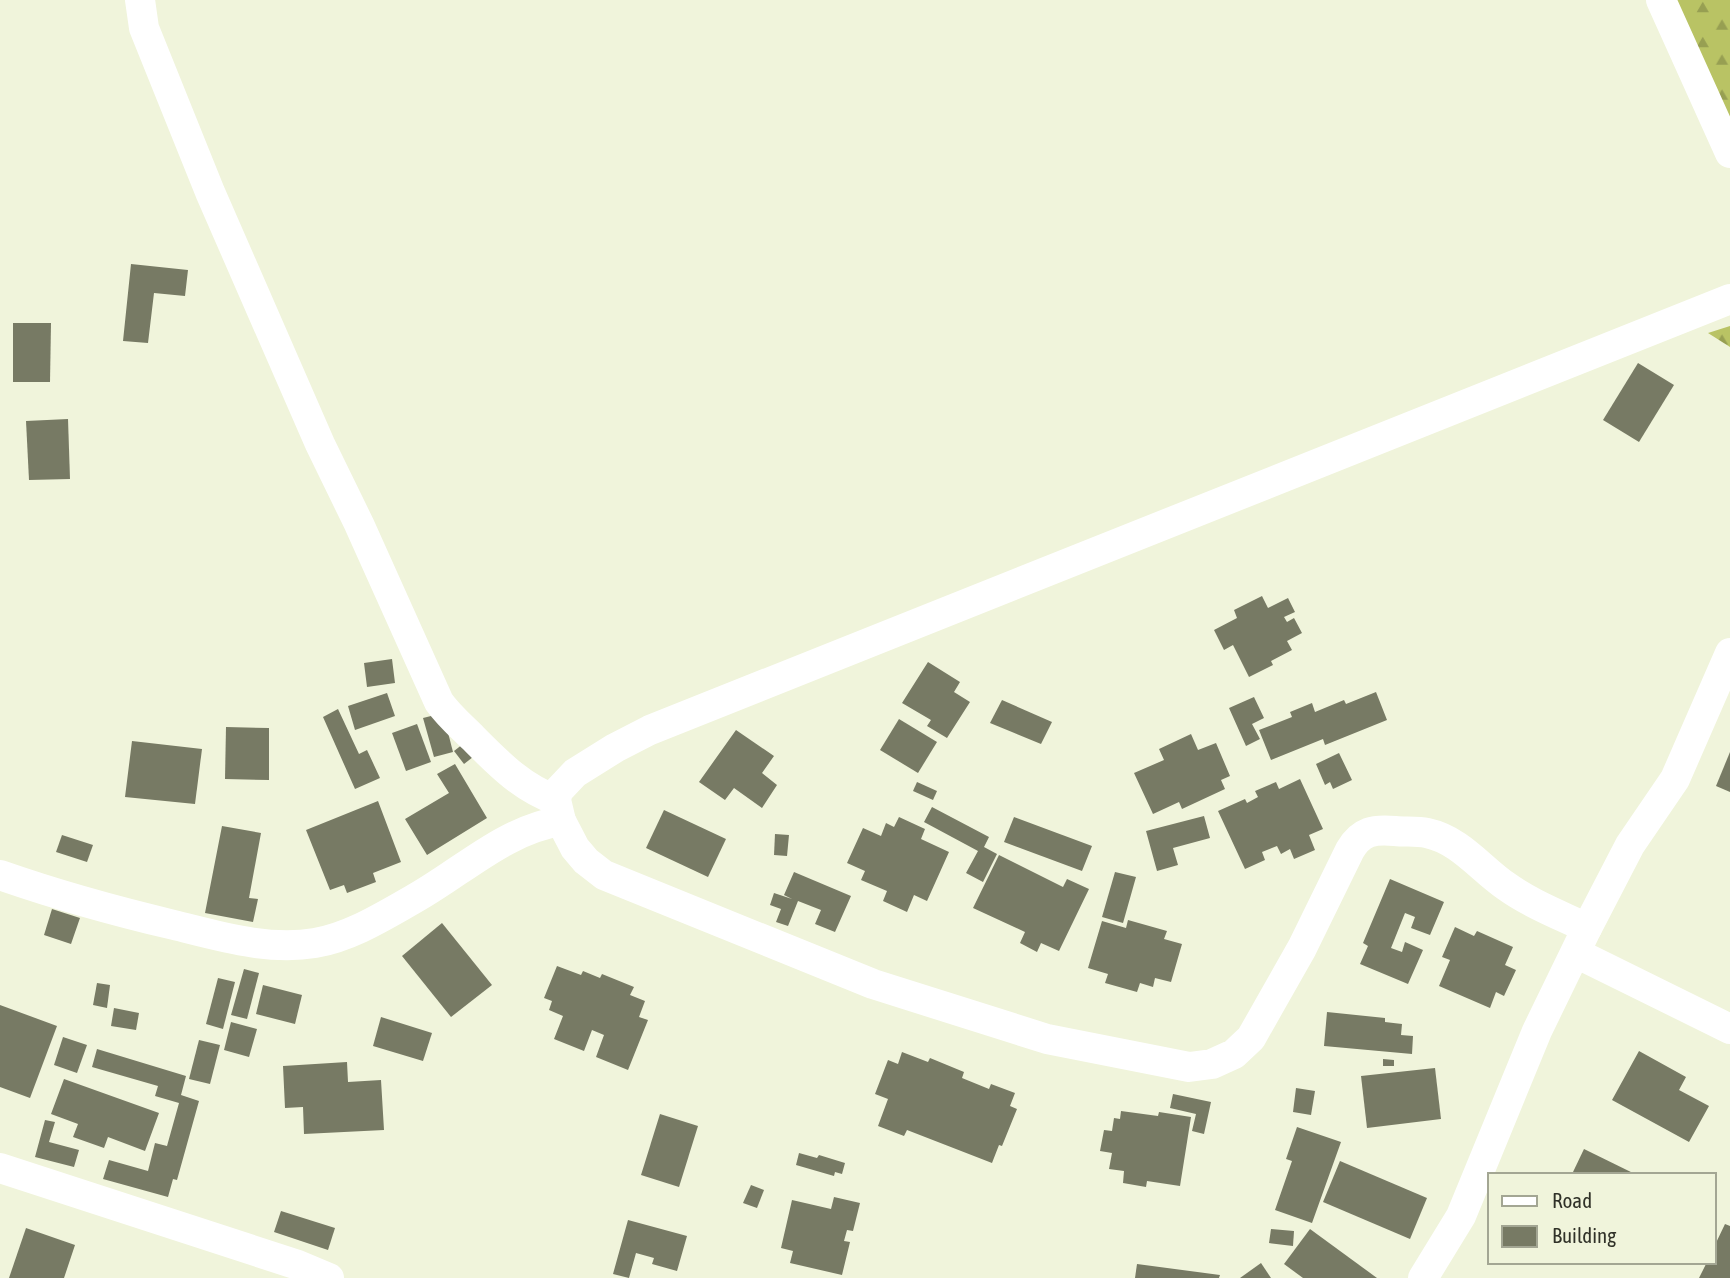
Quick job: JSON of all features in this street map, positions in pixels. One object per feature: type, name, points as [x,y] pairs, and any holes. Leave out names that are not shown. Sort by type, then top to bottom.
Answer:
[{"type":"street","points":[[140,0],[144,28],[209,192],[320,444],[439,702],[505,770],[559,810]]},
{"type":"street","points":[[1661,0],[1730,153]]},
{"type":"street","points":[[1730,299],[650,730],[575,773],[558,791],[559,810],[575,848],[604,875],[860,979],[1047,1038],[1189,1067],[1212,1064],[1234,1054],[1251,1038],[1302,948],[1356,840],[1364,833],[1379,830],[1427,833],[1449,841],[1581,941],[1730,1029]]},
{"type":"street","points":[[1423,1278],[1461,1216],[1537,1031],[1630,845],[1675,779],[1730,653]]},
{"type":"street","points":[[0,875],[41,890],[234,940],[293,945],[338,937],[385,915],[441,884],[510,837],[559,810]]},
{"type":"street","points":[[0,1168],[298,1265],[329,1278]]},
{"type":"green space","points":[[1651,0],[1730,0],[1730,160]]},
{"type":"green space","points":[[1730,326],[1730,347],[1708,333]]},
{"type":"building","points":[[131,264],[188,270],[185,296],[154,293],[148,343],[123,341]]},
{"type":"building","points":[[13,323],[51,323],[50,382],[13,382]]},
{"type":"building","points":[[1638,363],[1674,385],[1639,442],[1603,420]]},
{"type":"building","points":[[68,419],[70,479],[29,480],[26,421]]},
{"type":"building","points":[[1262,596],[1268,608],[1288,598],[1295,612],[1284,617],[1287,622],[1294,618],[1302,633],[1287,641],[1292,650],[1271,661],[1273,665],[1249,677],[1233,645],[1224,650],[1214,630],[1237,618],[1234,610]]},
{"type":"building","points":[[392,659],[395,683],[367,687],[364,663]]},
{"type":"building","points":[[928,662],[960,682],[954,692],[970,702],[947,738],[927,726],[931,720],[902,703]]},
{"type":"building","points":[[1376,692],[1387,720],[1325,745],[1323,739],[1271,760],[1259,730],[1292,717],[1290,712],[1312,703],[1315,712],[1344,700],[1346,704]]},
{"type":"building","points":[[387,693],[395,716],[355,730],[348,706]]},
{"type":"building","points":[[1254,697],[1264,718],[1252,724],[1260,739],[1246,746],[1229,708]]},
{"type":"building","points":[[1002,700],[1052,722],[1041,744],[990,723]]},
{"type":"building","points":[[338,709],[359,754],[367,750],[380,778],[355,789],[323,717]]},
{"type":"building","points":[[443,713],[453,752],[434,757],[423,718]]},
{"type":"building","points":[[899,719],[937,742],[918,773],[880,750]]},
{"type":"building","points":[[417,724],[431,762],[406,771],[392,733]]},
{"type":"building","points":[[226,727],[269,728],[269,780],[225,779]]},
{"type":"building","points":[[736,730],[774,756],[762,773],[777,785],[762,808],[734,788],[725,800],[699,782]]},
{"type":"building","points":[[1191,734],[1198,750],[1216,743],[1230,776],[1221,780],[1225,789],[1182,809],[1179,802],[1153,814],[1134,773],[1164,760],[1159,749]]},
{"type":"building","points":[[132,741],[202,749],[195,804],[125,797]]},
{"type":"building","points":[[463,744],[473,757],[464,764],[454,751]]},
{"type":"building","points":[[1730,752],[1730,792],[1716,786]]},
{"type":"building","points":[[1339,753],[1352,780],[1333,789],[1330,782],[1325,785],[1316,764]]},
{"type":"building","points":[[455,764],[487,818],[427,855],[405,819],[449,793],[437,774]]},
{"type":"building","points":[[1300,779],[1323,829],[1309,835],[1315,850],[1294,859],[1290,849],[1281,854],[1277,846],[1262,852],[1265,860],[1245,869],[1218,811],[1245,799],[1247,803],[1258,797],[1255,791],[1276,782],[1279,789]]},
{"type":"building","points":[[917,782],[937,791],[933,800],[913,791]]},
{"type":"building","points":[[378,801],[401,862],[373,873],[376,882],[347,893],[344,885],[330,890],[306,830]]},
{"type":"building","points":[[932,807],[989,837],[984,847],[997,854],[983,882],[966,873],[978,851],[924,822]]},
{"type":"building","points":[[664,810],[726,839],[708,877],[646,848]]},
{"type":"building","points":[[1204,816],[1210,838],[1173,848],[1178,865],[1157,871],[1146,831]]},
{"type":"building","points":[[899,817],[925,829],[921,839],[949,852],[927,901],[914,895],[907,912],[883,901],[887,891],[861,880],[865,871],[847,863],[863,828],[881,836],[886,823],[894,827]]},
{"type":"building","points":[[1014,817],[1092,846],[1082,871],[1004,842]]},
{"type":"building","points":[[222,826],[261,833],[249,898],[258,899],[253,922],[205,913]]},
{"type":"building","points":[[775,834],[789,835],[787,856],[774,855]]},
{"type":"building","points":[[62,835],[93,845],[87,862],[56,852]]},
{"type":"building","points":[[999,855],[1063,887],[1067,879],[1089,889],[1059,951],[1041,943],[1037,952],[1020,943],[1025,932],[973,908]]},
{"type":"building","points":[[794,872],[851,896],[835,932],[815,924],[821,910],[798,901],[788,926],[776,922],[781,909],[770,905],[774,893],[792,899],[784,895]]},
{"type":"building","points":[[1115,872],[1136,877],[1123,923],[1102,917]]},
{"type":"building","points":[[1390,879],[1444,902],[1430,935],[1411,928],[1415,917],[1405,913],[1391,948],[1402,952],[1405,942],[1423,950],[1408,984],[1360,964],[1368,946],[1363,943]]},
{"type":"building","points":[[52,909],[80,918],[71,944],[44,935]]},
{"type":"building","points":[[1128,920],[1167,931],[1164,939],[1182,944],[1171,982],[1155,978],[1153,987],[1140,983],[1137,992],[1105,983],[1108,974],[1088,968],[1102,921],[1126,928]]},
{"type":"building","points":[[442,923],[492,985],[451,1017],[402,956]]},
{"type":"building","points":[[1455,927],[1474,936],[1477,931],[1513,947],[1505,965],[1516,970],[1504,996],[1496,992],[1490,1008],[1439,986],[1450,960],[1442,957]]},
{"type":"building","points":[[557,966],[581,975],[583,971],[600,978],[602,974],[634,987],[630,995],[645,1001],[639,1017],[648,1020],[628,1070],[596,1057],[604,1035],[592,1030],[584,1051],[554,1039],[563,1016],[549,1010],[552,1001],[544,998]]},
{"type":"building","points":[[244,969],[259,973],[247,1019],[231,1015]]},
{"type":"building","points":[[218,978],[235,982],[223,1029],[206,1024]]},
{"type":"building","points":[[97,983],[110,985],[107,1008],[93,1005]]},
{"type":"building","points":[[263,985],[302,995],[295,1024],[256,1014]]},
{"type":"building","points":[[0,1005],[57,1026],[30,1098],[0,1087]]},
{"type":"building","points":[[114,1008],[139,1013],[136,1030],[111,1026]]},
{"type":"building","points":[[1327,1012],[1385,1018],[1385,1022],[1402,1024],[1401,1035],[1413,1036],[1412,1054],[1324,1046]]},
{"type":"building","points":[[381,1017],[432,1033],[423,1061],[373,1046]]},
{"type":"building","points":[[231,1022],[257,1029],[249,1057],[224,1050]]},
{"type":"building","points":[[63,1037],[87,1045],[77,1073],[54,1065]]},
{"type":"building","points":[[199,1040],[220,1045],[210,1084],[189,1079]]},
{"type":"building","points":[[97,1049],[186,1076],[181,1095],[199,1101],[177,1180],[173,1179],[168,1197],[103,1179],[109,1160],[148,1171],[155,1143],[167,1146],[179,1103],[155,1096],[158,1086],[92,1067]]},
{"type":"building","points":[[1639,1051],[1686,1077],[1679,1090],[1709,1106],[1689,1142],[1612,1100]]},
{"type":"building","points":[[902,1052],[928,1062],[930,1058],[964,1072],[962,1078],[989,1089],[991,1084],[1015,1093],[1010,1106],[1017,1109],[992,1163],[907,1130],[904,1136],[878,1126],[888,1099],[875,1094],[888,1060],[898,1064]]},
{"type":"building","points":[[1383,1059],[1394,1060],[1394,1066],[1383,1066]]},
{"type":"building","points":[[347,1062],[348,1082],[381,1080],[384,1130],[304,1134],[303,1107],[285,1108],[283,1066]]},
{"type":"building","points":[[1435,1068],[1441,1119],[1367,1128],[1361,1076]]},
{"type":"building","points":[[64,1079],[159,1113],[145,1151],[108,1137],[104,1148],[73,1137],[78,1124],[51,1114]]},
{"type":"building","points":[[1296,1088],[1315,1091],[1311,1115],[1293,1112]]},
{"type":"building","points":[[1173,1094],[1211,1102],[1204,1134],[1192,1131],[1196,1114],[1170,1108]]},
{"type":"building","points":[[1121,1111],[1158,1116],[1159,1112],[1191,1117],[1180,1186],[1147,1181],[1146,1187],[1123,1183],[1124,1171],[1109,1169],[1112,1153],[1100,1151],[1104,1130],[1112,1131],[1114,1118],[1120,1119]]},
{"type":"building","points":[[660,1114],[698,1126],[679,1187],[641,1175]]},
{"type":"building","points":[[45,1120],[55,1122],[49,1142],[79,1150],[74,1167],[35,1157]]},
{"type":"building","points":[[1297,1127],[1341,1142],[1312,1223],[1275,1210],[1292,1161],[1286,1159]]},
{"type":"building","points":[[1584,1149],[1633,1173],[1575,1173],[1573,1172]]},
{"type":"building","points":[[799,1153],[817,1158],[819,1155],[845,1163],[842,1174],[835,1172],[834,1176],[796,1165]]},
{"type":"building","points":[[1340,1161],[1427,1198],[1410,1239],[1323,1202]]},
{"type":"building","points":[[751,1185],[764,1190],[757,1208],[743,1203]]},
{"type":"building","points":[[834,1197],[860,1203],[853,1231],[847,1230],[844,1241],[850,1242],[842,1275],[790,1263],[793,1251],[781,1248],[792,1200],[831,1209]]},
{"type":"building","points":[[281,1211],[335,1228],[328,1250],[274,1232]]},
{"type":"building","points":[[628,1220],[687,1236],[677,1271],[652,1264],[654,1258],[636,1253],[629,1278],[613,1274]]},
{"type":"building","points":[[1725,1224],[1730,1226],[1730,1278],[1699,1278],[1706,1264],[1716,1264],[1716,1243]]},
{"type":"building","points":[[26,1228],[75,1245],[64,1278],[9,1278]]},
{"type":"building","points":[[1271,1229],[1294,1231],[1293,1246],[1269,1243]]},
{"type":"building","points":[[1310,1229],[1377,1278],[1303,1278],[1284,1264]]},
{"type":"building","points":[[1261,1263],[1271,1278],[1240,1278]]},
{"type":"building","points":[[1137,1264],[1220,1275],[1219,1278],[1135,1278]]}]
